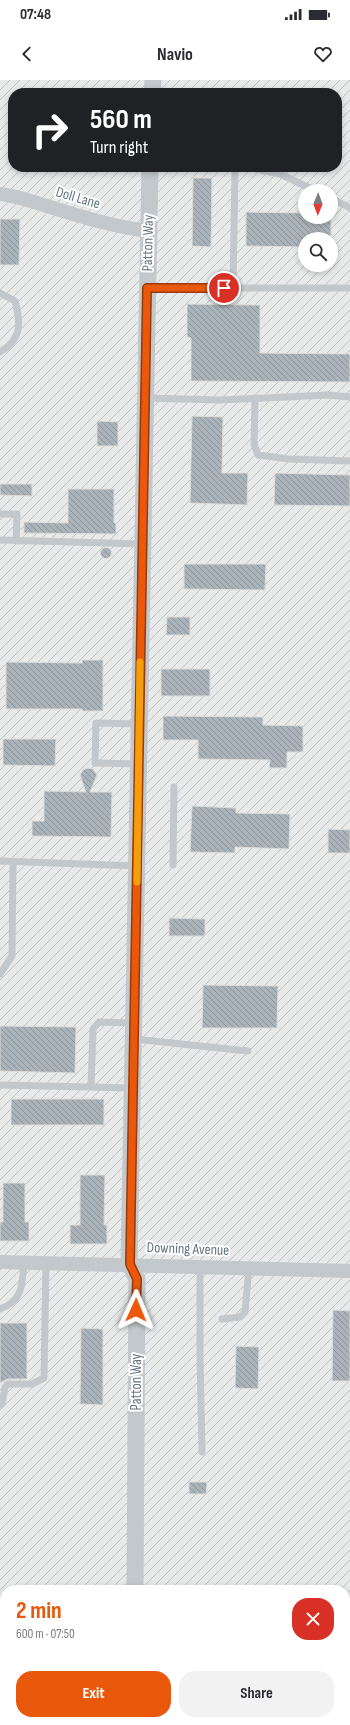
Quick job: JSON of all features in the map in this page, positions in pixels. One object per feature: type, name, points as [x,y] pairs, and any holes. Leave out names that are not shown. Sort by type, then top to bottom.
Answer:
[{"type":"street","name":"Patton Way","points":[[135,1585],[137,1279],[130,1264],[150,172]]},
{"type":"street","name":"Doll Lane","points":[[0,194],[16,196],[56,209],[126,228],[148,231]]},
{"type":"street","name":"Downing Avenue","points":[[0,1262],[130,1264],[350,1271]]},
{"type":"lane","points":[[233,288],[234,172]]},
{"type":"lane","points":[[270,172],[280,174],[301,184]]},
{"type":"lane","points":[[338,202],[350,208]]},
{"type":"lane","points":[[147,288],[350,288]]},
{"type":"lane","points":[[0,293],[15,301],[19,316],[17,332],[11,345],[0,352]]},
{"type":"lane","points":[[145,398],[220,400],[328,395],[350,397]]},
{"type":"lane","points":[[255,398],[254,444],[258,455],[289,459],[350,460]]},
{"type":"lane","points":[[0,514],[17,514],[16,541]]},
{"type":"lane","points":[[0,540],[142,544]]},
{"type":"lane","points":[[138,764],[95,763],[96,722],[139,724]]},
{"type":"lane","points":[[173,865],[174,787]]},
{"type":"lane","points":[[0,861],[137,866]]},
{"type":"lane","points":[[0,974],[12,956],[13,862]]},
{"type":"lane","points":[[92,1087],[93,1029],[99,1022],[134,1031],[248,1051]]},
{"type":"lane","points":[[0,1085],[133,1088]]},
{"type":"lane","points":[[0,1309],[8,1306],[18,1297],[22,1288],[24,1262]]},
{"type":"lane","points":[[0,1405],[2,1404],[5,1387],[8,1384],[32,1384],[44,1378],[46,1263]]},
{"type":"lane","points":[[200,1266],[202,1452]]},
{"type":"lane","points":[[222,1319],[240,1317],[245,1312],[249,1268]]},
{"type":"shaded area","points":[[0,80],[350,80],[350,1585],[0,1585]]},
{"type":"building","points":[[193,178],[212,178],[211,247],[192,246]]},
{"type":"building","points":[[246,212],[298,213],[298,224],[331,224],[331,232],[298,232],[298,247],[246,246]]},
{"type":"building","points":[[0,219],[20,219],[19,265],[0,265]]},
{"type":"building","points":[[187,304],[260,305],[260,353],[350,354],[350,382],[191,381],[191,338],[187,337]]},
{"type":"building","points":[[192,416],[223,417],[222,473],[248,473],[247,505],[190,503]]},
{"type":"building","points":[[97,421],[118,422],[118,446],[97,446]]},
{"type":"building","points":[[275,473],[350,475],[350,506],[274,505]]},
{"type":"building","points":[[0,484],[32,484],[32,496],[0,495]]},
{"type":"building","points":[[68,489],[114,489],[114,523],[116,523],[116,534],[24,533],[24,522],[68,523]]},
{"type":"building","points":[[104,548],[108,548],[110,549],[110,557],[104,558],[101,555],[101,551]]},
{"type":"building","points":[[184,564],[266,564],[265,590],[184,589]]},
{"type":"building","points":[[167,617],[190,617],[190,635],[166,635]]},
{"type":"building","points":[[82,660],[103,660],[103,711],[82,711],[82,709],[6,709],[6,662],[82,663]]},
{"type":"building","points":[[161,669],[210,669],[210,696],[161,696]]},
{"type":"building","points":[[163,716],[263,717],[263,725],[303,726],[303,752],[287,752],[287,768],[269,768],[270,760],[198,759],[198,740],[163,740]]},
{"type":"building","points":[[3,739],[56,739],[55,766],[3,765]]},
{"type":"building","points":[[87,768],[93,769],[97,775],[90,792],[112,792],[111,837],[32,836],[32,821],[44,821],[44,791],[86,792],[80,775],[83,770]]},
{"type":"building","points":[[192,806],[236,808],[236,813],[290,814],[289,849],[235,847],[235,853],[190,852]]},
{"type":"building","points":[[328,829],[350,830],[350,853],[328,853]]},
{"type":"building","points":[[169,918],[205,919],[205,936],[169,936]]},
{"type":"building","points":[[203,985],[278,986],[277,1028],[202,1028]]},
{"type":"building","points":[[0,1026],[76,1027],[75,1073],[0,1071]]},
{"type":"building","points":[[11,1099],[104,1099],[104,1125],[11,1125]]},
{"type":"building","points":[[80,1175],[105,1175],[104,1225],[107,1225],[107,1244],[70,1244],[70,1225],[80,1225]]},
{"type":"building","points":[[3,1183],[25,1183],[25,1222],[29,1222],[29,1241],[0,1241],[0,1222],[3,1222]]},
{"type":"building","points":[[333,1310],[350,1311],[350,1381],[332,1381]]},
{"type":"building","points":[[0,1323],[27,1323],[27,1379],[8,1379],[0,1383]]},
{"type":"building","points":[[81,1328],[103,1329],[103,1405],[80,1404]]},
{"type":"building","points":[[236,1346],[259,1347],[258,1389],[235,1388]]},
{"type":"building","points":[[189,1482],[207,1482],[206,1494],[189,1494]]},
{"type":"slow traffic","points":[[137,882],[140,662]]},
{"type":"route","points":[[136,1310],[137,1279],[130,1264],[147,288],[224,288]]}]
